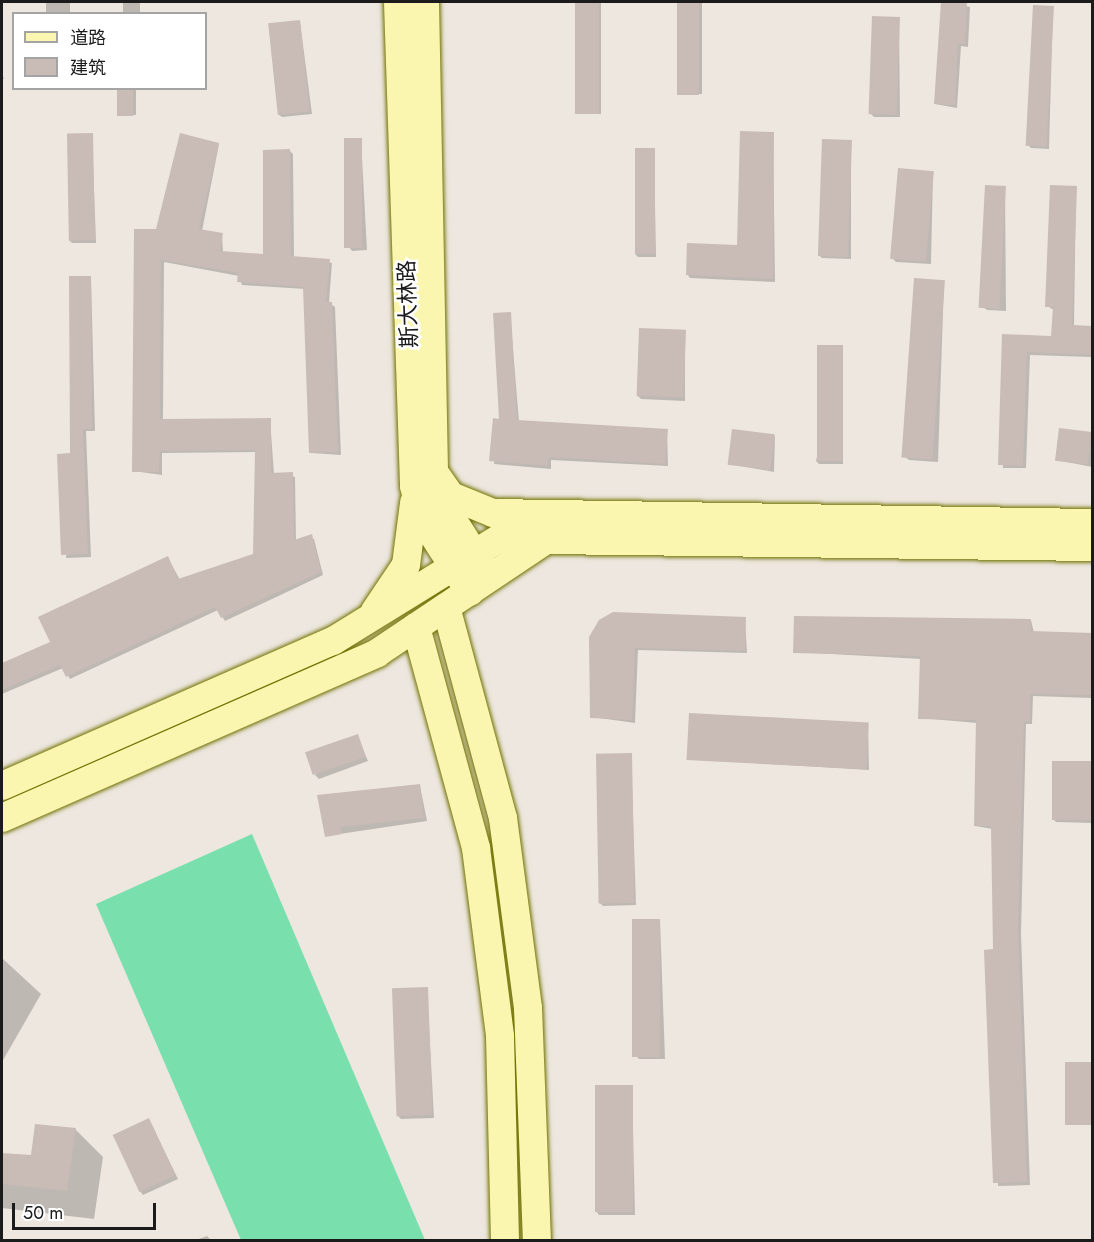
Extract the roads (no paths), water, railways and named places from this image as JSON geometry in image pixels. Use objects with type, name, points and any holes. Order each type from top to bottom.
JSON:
[{"type":"main road","name":"斯大林路","points":[[398,2],[424,479],[442,503],[462,563],[480,584]]},
{"type":"main road","name":"斯大林路","points":[[424,479],[425,2]]},
{"type":"main road","points":[[363,625],[406,566],[424,479],[466,506],[541,528],[1092,547]]},
{"type":"main road","points":[[2,786],[363,625],[462,563],[541,528],[1092,523]]},
{"type":"main road","points":[[2,818],[342,669],[416,627],[480,584],[541,528]]},
{"type":"main road","points":[[446,607],[502,818],[528,1008],[537,1240]]},
{"type":"main road","points":[[416,627],[476,848],[500,1036],[505,1240]]}]
